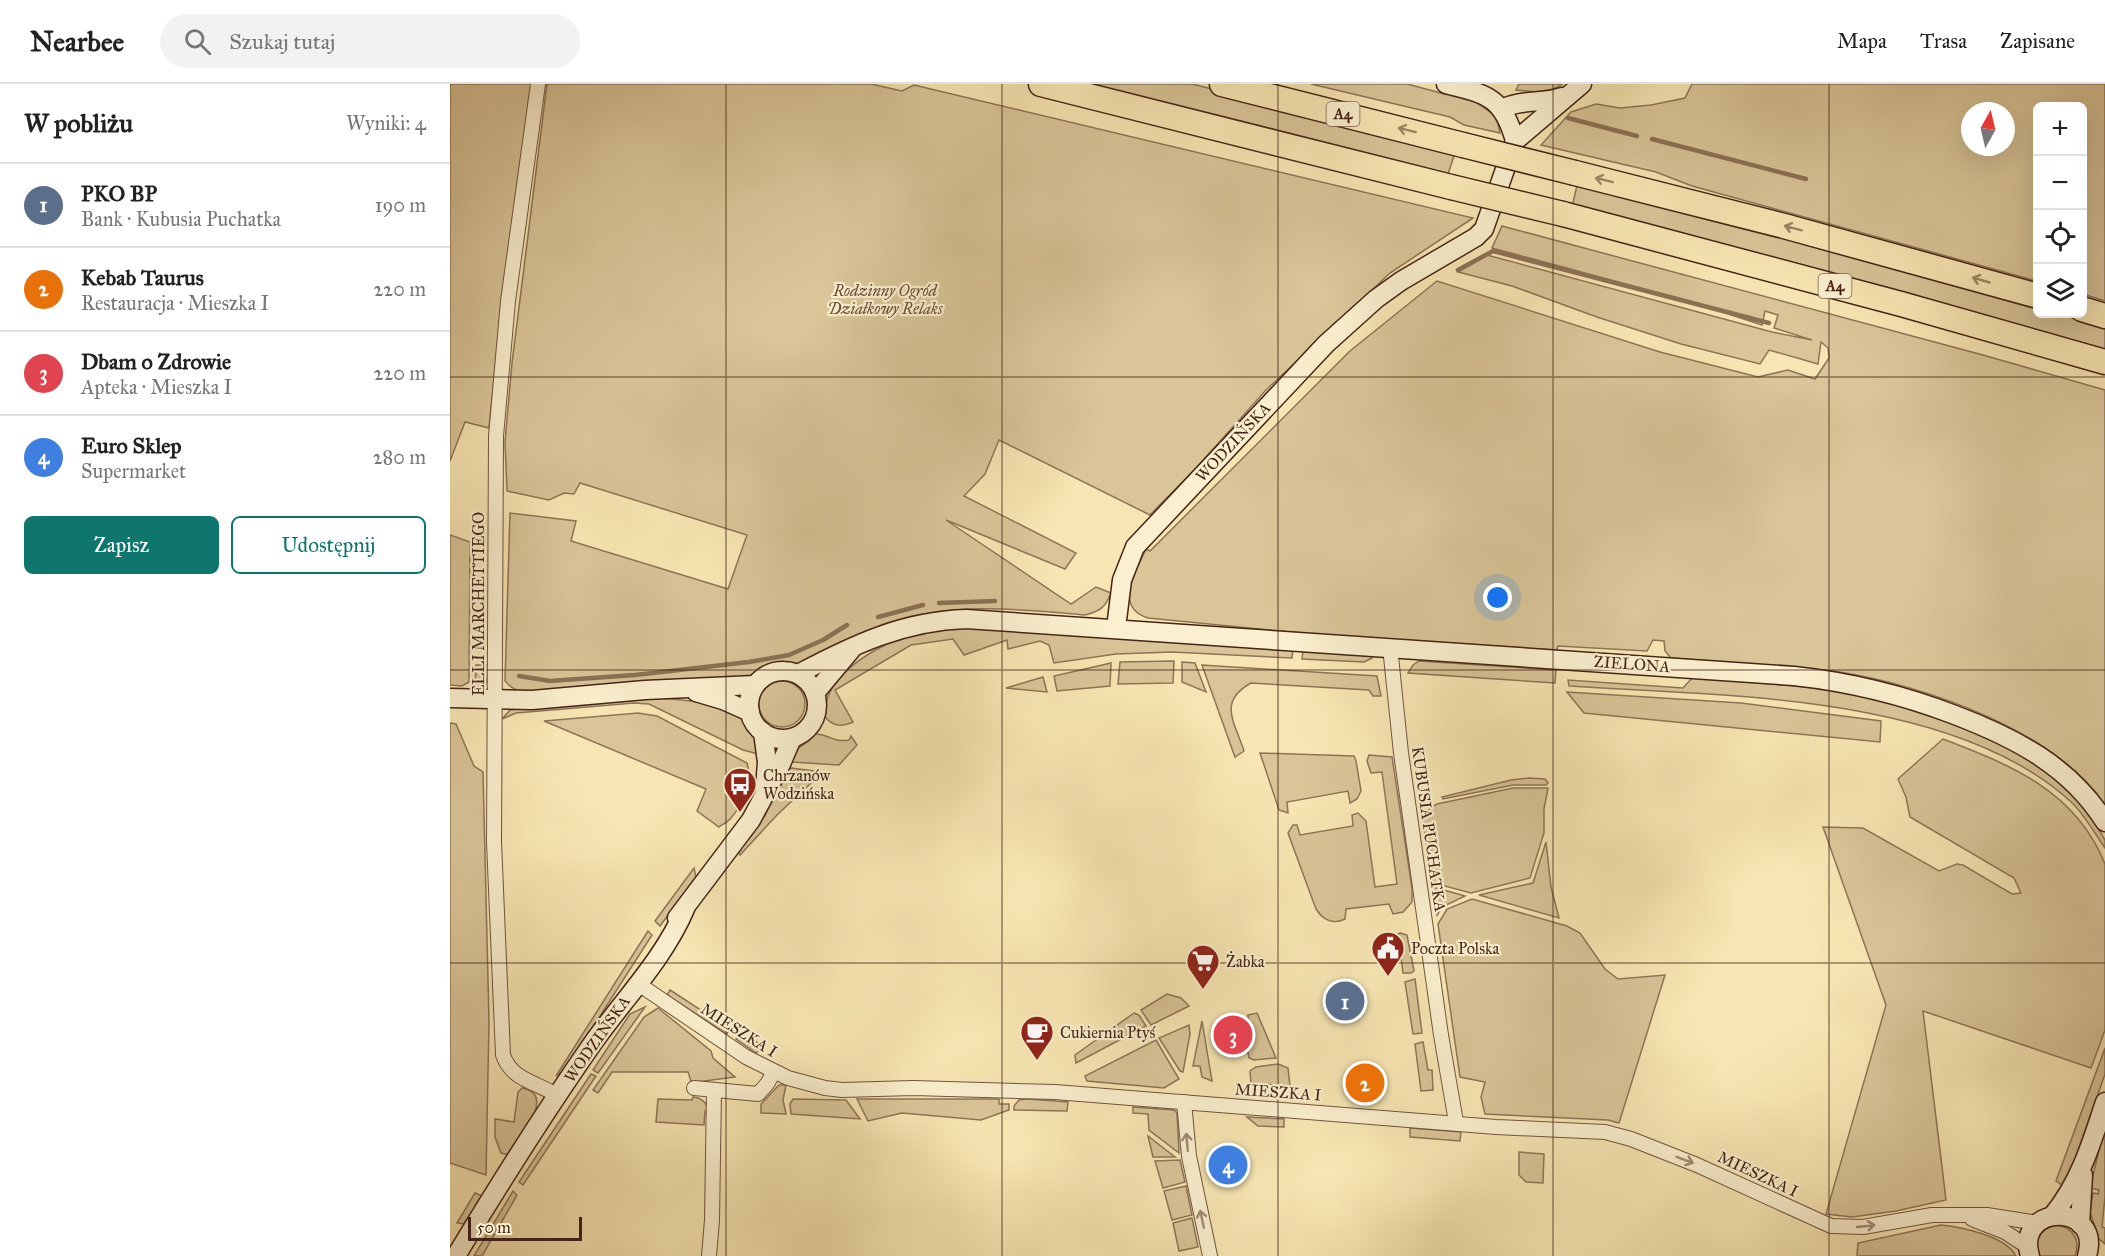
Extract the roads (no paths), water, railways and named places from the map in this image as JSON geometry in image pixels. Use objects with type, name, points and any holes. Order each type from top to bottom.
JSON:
[{"type":"highway","name":"A4","points":[[1041,84],[1563,214],[1890,301],[2105,362]]},
{"type":"highway","name":"A4","points":[[1222,84],[1795,229],[2033,295]]},
{"type":"highway","points":[[2087,311],[2105,316]]},
{"type":"main road","points":[[1446,84],[1485,95],[1494,100],[1510,122],[1515,141],[1576,89]]},
{"type":"main road","points":[[1502,109],[1512,103],[1548,102],[1576,89]]},
{"type":"main road","name":"WODZIŃSKA","points":[[1116,628],[1122,580],[1135,546],[1326,344],[1384,293],[1476,237],[1484,229],[1515,141]]},
{"type":"main road","points":[[798,674],[837,654],[898,628],[949,619],[1020,621],[1116,628]]},
{"type":"main road","name":"ZIELONA","points":[[1116,628],[1794,675],[1834,681],[1878,690],[1924,704],[1982,725],[2031,750],[2058,768],[2073,782],[2105,822]]},
{"type":"main road","points":[[815,693],[853,648]]},
{"type":"main road","points":[[789,671],[798,674],[808,682],[815,693],[817,707],[813,722],[804,732],[792,738],[777,738],[763,732],[756,725],[750,712],[750,696],[755,685],[762,678],[774,672],[789,671]]},
{"type":"main road","points":[[450,698],[532,700],[645,690],[755,685]]},
{"type":"main road","points":[[686,689],[723,700],[750,712]]},
{"type":"main road","name":"WODZIŃSKA","points":[[763,732],[767,762],[764,797]]},
{"type":"main road","name":"WODZIŃSKA","points":[[456,1256],[598,1036],[657,959],[670,940],[685,909],[751,820],[792,738]]},
{"type":"main road","points":[[2029,1252],[2030,1234],[2062,1204],[2084,1166],[2105,1102]]},
{"type":"main road","points":[[2080,1224],[2084,1166]]},
{"type":"main road","points":[[2045,1219],[2066,1216],[2080,1224],[2086,1231],[2088,1250],[2105,1256]]},
{"type":"street","name":"ELLI MARCHETTIEGO","points":[[538,84],[512,263],[496,436],[494,881],[503,1055],[507,1066],[517,1076],[558,1096]]},
{"type":"street","name":"KUBUSIA PUCHATKA","points":[[1390,647],[1401,753],[1456,1122]]},
{"type":"street","name":"MIESZKA I","points":[[637,983],[746,1058],[788,1078],[816,1085],[842,1089],[913,1088],[1055,1092],[1456,1122],[1496,1127],[1605,1132],[1630,1139],[1697,1165],[1831,1226],[1863,1227],[1932,1215],[1987,1215],[2045,1219]]},
{"type":"street","points":[[694,1088],[758,1094],[774,1072]]},
{"type":"street","points":[[709,1256],[712,1220],[714,1091]]},
{"type":"street","points":[[1184,1102],[1188,1156],[1210,1256]]},
{"type":"street","name":"MIESZKA I","points":[[1961,1216],[2005,1232],[2029,1252]]},
{"type":"waterway","points":[[1568,118],[1637,136]]},
{"type":"waterway","points":[[1652,139],[1806,179]]},
{"type":"waterway","points":[[1458,270],[1493,251],[1769,323]]},
{"type":"waterway","points":[[939,603],[995,601]]},
{"type":"waterway","points":[[878,617],[923,605]]},
{"type":"waterway","points":[[519,676],[550,681],[635,675],[749,662],[789,655],[823,640],[847,625]]},
{"type":"place","name":"Chrzanów Wodzińska","points":[[740,813]]},
{"type":"place","name":"Poczta Polska","points":[[1388,977]]},
{"type":"place","name":"Żabka","points":[[1203,990]]},
{"type":"place","name":"PKO BP","points":[[1345,1001]]},
{"type":"place","name":"Dbam o Zdrowie","points":[[1233,1035]]},
{"type":"place","name":"Cukiernia Ptyś","points":[[1037,1061]]},
{"type":"place","name":"Kebab Taurus","points":[[1365,1083]]},
{"type":"place","name":"Euro Sklep","points":[[1228,1165]]},
{"type":"park label","name":"Rodzinny Ogród Działkowy Relaks","points":[[885,299]]}]
